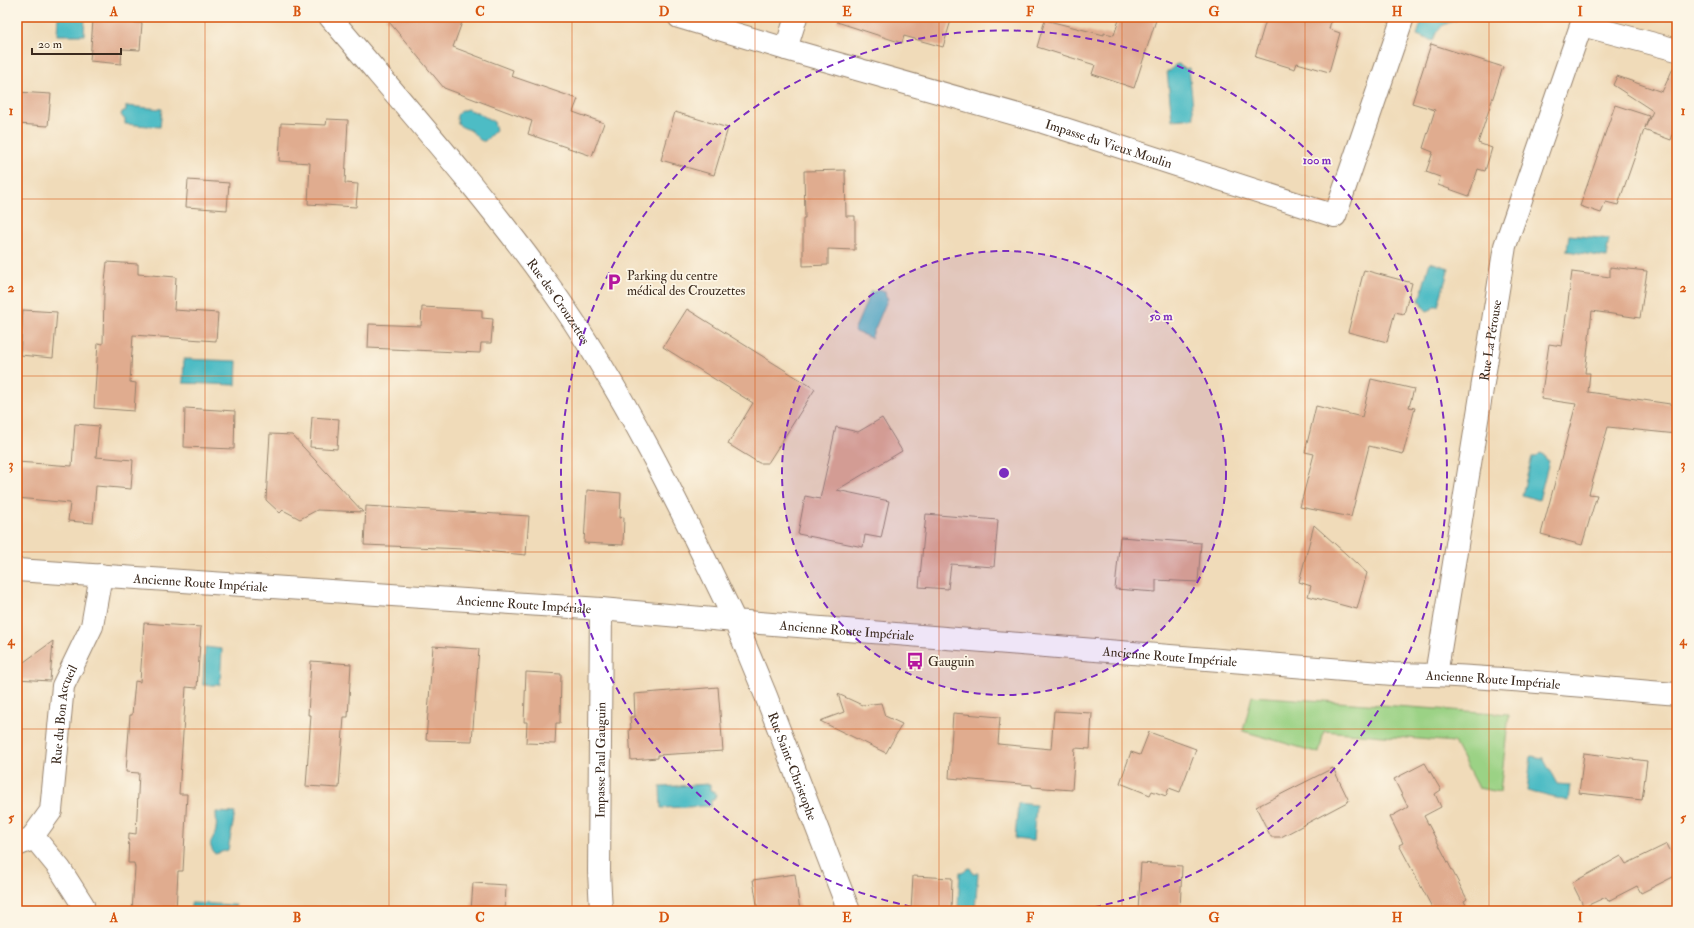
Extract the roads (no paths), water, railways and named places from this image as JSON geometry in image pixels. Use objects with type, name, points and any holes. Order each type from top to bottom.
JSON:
[{"type":"street","name":"Rue des Crouzettes","points":[[330,17],[491,208],[555,294],[592,350],[647,446],[735,621]]},
{"type":"street","name":"Impasse du Vieux Moulin","points":[[679,17],[1043,122],[1335,216],[1403,17]]},
{"type":"street","points":[[786,49],[796,17]]},
{"type":"street","points":[[1583,21],[1677,50]]},
{"type":"street","name":"Rue La Pérouse","points":[[1436,675],[1505,246],[1583,21]]},
{"type":"street","name":"Ancienne Route Impériale","points":[[17,570],[602,609],[1392,674],[1520,680],[1677,694]]},
{"type":"street","name":"Rue du Bon Accueil","points":[[25,840],[51,811],[63,686],[92,626],[101,575]]},
{"type":"street","name":"Impasse Paul Gauguin","points":[[601,911],[599,872],[602,609]]},
{"type":"street","name":"Rue Saint-Christophe","points":[[735,621],[849,911]]},
{"type":"street","points":[[25,840],[60,869],[83,905],[82,911]]},
{"type":"water","points":[[58,17],[85,17],[84,35],[57,35]]},
{"type":"water","points":[[1423,17],[1457,17],[1457,20],[1441,27],[1433,41],[1417,35]]},
{"type":"water","points":[[1179,64],[1184,69],[1189,68],[1194,118],[1172,120],[1167,71],[1170,71],[1175,65]]},
{"type":"water","points":[[126,106],[162,109],[160,127],[125,124],[125,120],[121,115],[122,112],[126,110]]},
{"type":"water","points":[[467,109],[494,122],[496,130],[485,141],[479,139],[470,130],[459,124],[457,115],[461,111]]},
{"type":"water","points":[[1569,235],[1609,239],[1606,257],[1567,251]]},
{"type":"water","points":[[1430,262],[1449,268],[1438,306],[1434,306],[1432,309],[1427,311],[1423,307],[1422,302],[1419,301]]},
{"type":"water","points":[[878,289],[885,291],[886,297],[888,298],[871,338],[854,331],[871,291],[874,292]]},
{"type":"water","points":[[184,359],[237,361],[236,385],[183,383]]},
{"type":"water","points":[[1540,453],[1543,454],[1546,460],[1549,461],[1539,500],[1522,495],[1532,457],[1536,457]]},
{"type":"water","points":[[205,647],[222,649],[220,685],[203,685]]},
{"type":"water","points":[[1531,756],[1543,758],[1557,784],[1570,785],[1568,801],[1527,791]]},
{"type":"water","points":[[710,784],[710,790],[714,791],[716,795],[714,800],[711,800],[711,806],[661,808],[660,787]]},
{"type":"water","points":[[1018,803],[1036,805],[1033,841],[1015,839]]},
{"type":"water","points":[[216,812],[235,813],[228,850],[215,854],[212,850],[211,841],[216,829]]},
{"type":"water","points":[[970,868],[973,873],[978,873],[975,909],[958,907],[960,872],[964,872]]},
{"type":"water","points":[[191,903],[236,905],[237,911],[191,911]]},
{"type":"place","name":"Parking du centre médical des Crouzettes","points":[[614,282]]},
{"type":"place","name":"Gauguin","points":[[915,661]]}]
